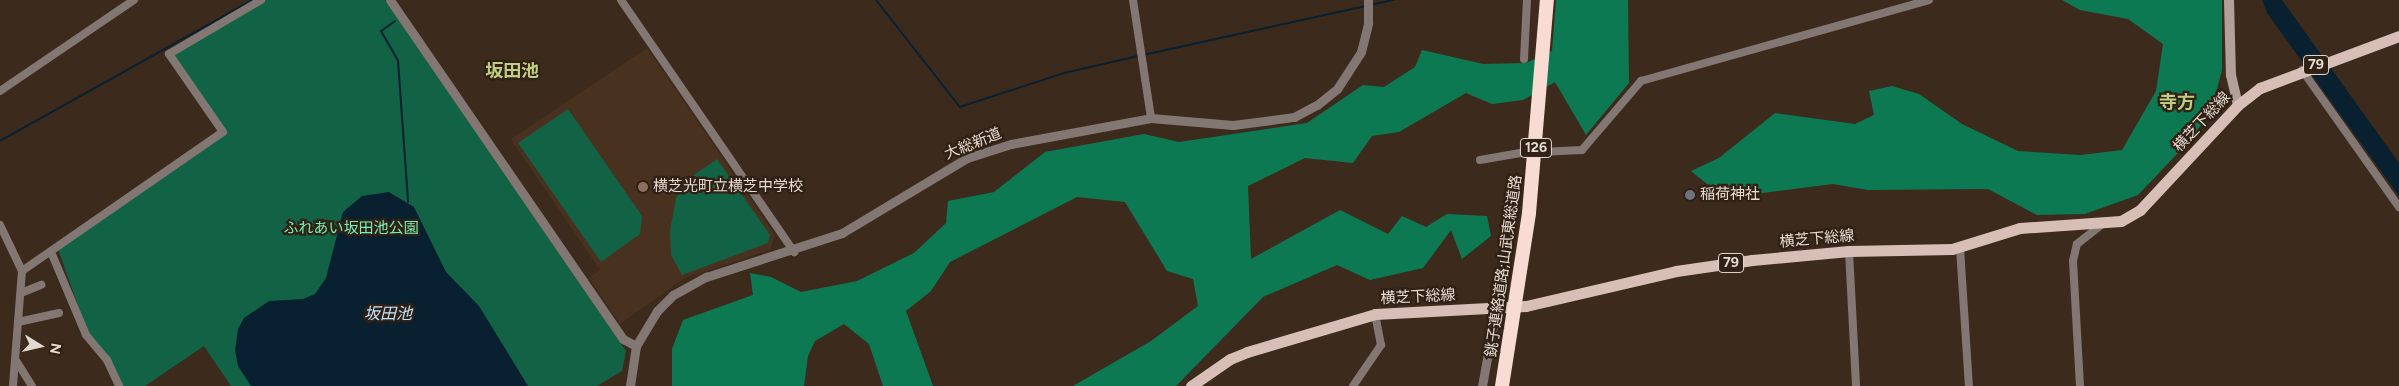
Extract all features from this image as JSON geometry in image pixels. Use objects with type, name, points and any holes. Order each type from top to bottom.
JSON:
[{"type":"highway","name":"銚子連絡道路;山武東総道路","points":[[1502,386],[1518,296],[1536,150],[1547,0]]},
{"type":"main road","points":[[2229,0],[2231,75],[2238,105]]},
{"type":"main road","name":"横芝下総線","points":[[1192,386],[1247,352],[1375,314],[1404,310],[1496,310],[1576,297],[1676,271],[1849,251],[1960,248],[2020,228],[2103,224],[2121,221],[2140,210],[2238,105],[2260,88],[2302,69],[2399,36]]},
{"type":"street","points":[[0,91],[134,0]]},
{"type":"street","points":[[22,271],[223,132],[169,54],[261,0]]},
{"type":"street","points":[[390,0],[623,339],[636,346]]},
{"type":"street","points":[[621,0],[794,252]]},
{"type":"street","points":[[1133,0],[1151,118]]},
{"type":"street","name":"大総新道","points":[[630,386],[636,346],[656,311],[688,285],[794,252],[842,233],[936,175],[992,148],[1151,118],[1233,125],[1294,117],[1317,105],[1337,89],[1361,52],[1368,23],[1368,0]]},
{"type":"street","points":[[1524,59],[1527,0]]},
{"type":"street","points":[[1480,160],[1582,150],[1641,81],[1929,0]]},
{"type":"street","points":[[2302,69],[2399,207]]},
{"type":"street","points":[[2080,386],[2073,261],[2077,244],[2103,224]]},
{"type":"street","points":[[0,225],[22,271],[17,362],[13,386]]},
{"type":"street","points":[[1960,248],[1969,386]]},
{"type":"street","points":[[1849,251],[1856,386]]},
{"type":"street","points":[[51,252],[86,335],[107,360],[119,386]]},
{"type":"street","points":[[21,293],[41,285]]},
{"type":"street","points":[[1482,386],[1496,310]]},
{"type":"street","points":[[18,322],[60,313]]},
{"type":"street","points":[[1353,386],[1381,345],[1375,314]]},
{"type":"street","points":[[17,362],[32,386]]},
{"type":"shaded area","name":"横芝光町立横芝中学校","points":[[647,48],[775,235],[770,250],[685,278],[620,324],[589,278],[600,270],[511,139]]},
{"type":"green space","name":"ふれあい坂田池公園","points":[[267,0],[385,0],[626,351],[622,371],[597,386],[231,386],[204,346],[145,386],[122,386],[88,334],[58,249],[227,133],[173,55]]},
{"type":"green space","points":[[1556,0],[1628,0],[1629,83],[1586,135],[1555,82],[1523,100],[1492,104],[1466,93],[1399,132],[1372,136],[1353,163],[1305,158],[1248,186],[1251,259],[1340,210],[1388,234],[1402,216],[1426,227],[1447,214],[1487,216],[1491,236],[1462,259],[1451,230],[1423,268],[1370,280],[1337,265],[1263,297],[1176,386],[1073,386],[1151,341],[1198,306],[1193,279],[1167,271],[1125,202],[1077,197],[950,262],[931,291],[906,311],[933,386],[883,386],[869,344],[844,324],[815,341],[808,356],[804,386],[672,386],[672,349],[683,320],[753,295],[750,273],[771,277],[801,292],[857,281],[914,253],[946,223],[948,201],[994,192],[1045,152],[1144,134],[1179,142],[1307,123],[1363,85],[1384,87],[1415,67],[1422,50],[1483,64],[1526,63],[1552,51]]},
{"type":"green space","points":[[2062,0],[2222,0],[2222,70],[2211,111],[2193,137],[2138,195],[2085,214],[2037,215],[1988,189],[1868,190],[1833,184],[1755,194],[1707,184],[1691,171],[1719,158],[1775,113],[1855,124],[1874,115],[1869,91],[1892,86],[1919,94],[1962,124],[2018,151],[2081,155],[2122,150],[2156,91],[2163,44],[2128,19],[2080,10]]},
{"type":"green space","points":[[568,109],[642,216],[640,234],[601,262],[518,143]]},
{"type":"green space","points":[[717,159],[770,235],[768,243],[682,275],[671,255],[670,231],[676,198],[691,177]]},
{"type":"water","points":[[2262,0],[2282,0],[2399,163],[2399,196],[2267,13]]},
{"type":"water","name":"坂田池","points":[[389,192],[414,207],[446,272],[479,306],[528,386],[251,386],[238,366],[235,350],[238,329],[244,318],[269,301],[303,299],[315,294],[326,278],[343,212],[362,196]]},
{"type":"waterway","points":[[0,141],[252,0]]},
{"type":"waterway","points":[[876,0],[960,107],[1064,73],[1138,56]]},
{"type":"waterway","points":[[1370,5],[1394,0]]},
{"type":"waterway","points":[[1143,55],[1365,6]]},
{"type":"waterway","points":[[395,21],[381,31],[398,61],[408,202]]},
{"type":"place","name":"横芝光町立横芝中学校","points":[[643,187]]},
{"type":"place","name":"稲荷神社","points":[[1690,195]]},
{"type":"district","name":"坂田池","points":[[512,71]]},
{"type":"district","name":"寺方","points":[[2177,102]]}]
